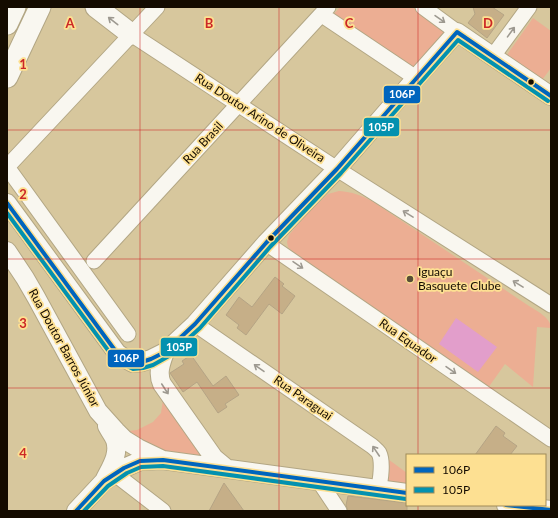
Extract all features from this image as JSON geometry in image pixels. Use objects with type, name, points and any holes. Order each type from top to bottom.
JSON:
[{"type":"highway","points":[[7,24],[15,7]]},
{"type":"highway","points":[[7,77],[40,7]]},
{"type":"highway","points":[[18,54],[31,39],[50,7]]},
{"type":"highway","points":[[96,7],[131,34]]},
{"type":"main road","points":[[7,203],[116,351],[128,360],[136,362],[151,359],[165,352],[196,324],[266,243],[337,169],[457,32],[551,96]]},
{"type":"main road","name":"Rua Doutor Barros Júnior","points":[[7,251],[36,297],[98,411],[125,440],[138,448],[163,460],[406,493]]},
{"type":"main road","points":[[165,352],[160,369],[162,384],[214,458],[226,468]]},
{"type":"main road","points":[[98,411],[114,438],[116,446],[115,458],[110,478]]},
{"type":"main road","points":[[77,510],[110,478],[124,468],[140,461],[163,460]]},
{"type":"main road","points":[[515,506],[551,510]]},
{"type":"street","points":[[128,334],[7,168],[157,7]]},
{"type":"street","points":[[423,7],[457,32]]},
{"type":"street","points":[[493,56],[529,7]]},
{"type":"street","points":[[325,11],[416,78]]},
{"type":"street","name":"Rua Brasil","points":[[94,261],[325,11]]},
{"type":"street","name":"Rua Doutor Arino de Oliveira","points":[[131,34],[337,169],[551,305]]},
{"type":"street","name":"Rua Equador","points":[[266,243],[551,439]]},
{"type":"street","name":"Rua Paraguai","points":[[196,324],[372,446],[380,457],[378,489]]},
{"type":"street","points":[[110,478],[163,511]]},
{"type":"street","points":[[319,481],[340,511]]},
{"type":"shaded area","points":[[340,7],[412,7],[448,31],[416,70],[333,15]]},
{"type":"shaded area","points":[[533,18],[551,31],[551,68],[539,84],[504,59]]},
{"type":"shaded area","name":"Iguaçu Basquete Clube","points":[[339,191],[356,194],[372,201],[549,321],[551,328],[537,327],[533,387],[505,364],[488,388],[293,252],[288,247],[287,242],[289,235],[306,215],[328,194]]},
{"type":"shaded area","points":[[456,318],[497,347],[478,372],[439,344]]},
{"type":"shaded area","points":[[163,400],[212,464],[159,456],[120,432],[137,430],[153,422],[161,413]]},
{"type":"shaded area","points":[[377,451],[406,472],[406,493],[378,489]]},
{"type":"building","points":[[473,7],[492,7],[504,15],[487,38],[468,23],[475,14]]},
{"type":"building","points":[[275,277],[284,284],[282,286],[295,296],[282,314],[269,304],[246,335],[237,328],[239,325],[226,315],[239,297],[252,307]]},
{"type":"building","points":[[191,355],[213,386],[226,376],[239,395],[225,404],[227,407],[218,413],[197,382],[183,392],[170,373],[184,364],[182,361]]},
{"type":"building","points":[[496,426],[505,433],[503,436],[517,446],[511,454],[476,454]]},
{"type":"building","points":[[224,483],[244,511],[209,511]]},
{"type":"building","points":[[348,496],[406,503],[407,511],[348,511],[346,505]]},
{"type":"transit line","name":"106P","points":[[7,203],[117,353],[133,363],[142,362],[165,352],[195,324],[266,243],[337,169],[457,32],[551,96]]},
{"type":"transit line","name":"105P","points":[[7,213],[113,357],[133,369],[143,368],[153,365],[169,356],[200,328],[270,247],[341,173],[458,40],[548,101]]},
{"type":"transit line","name":"106P","points":[[76,511],[104,481],[124,468],[140,461],[163,460],[406,493]]},
{"type":"transit line","name":"105P","points":[[84,511],[108,486],[127,473],[141,467],[163,466],[406,499]]},
{"type":"transit line","name":"106P","points":[[515,506],[551,510]]},
{"type":"place","name":"Iguaçu Basquete Clube","points":[[410,279]]}]
